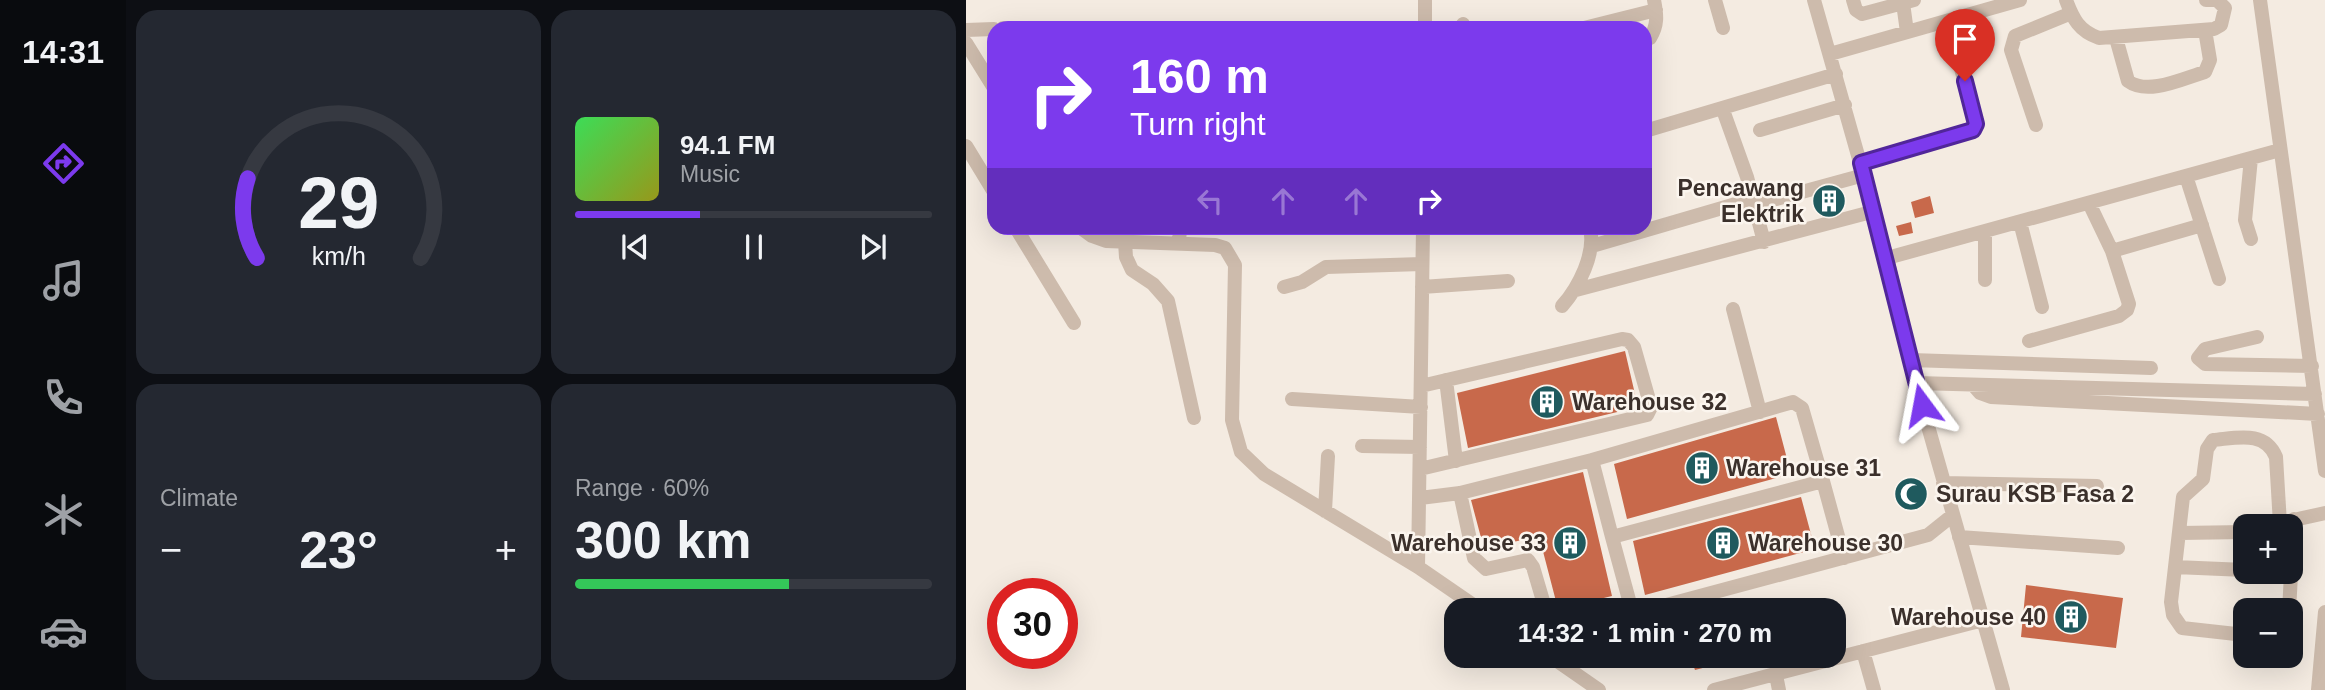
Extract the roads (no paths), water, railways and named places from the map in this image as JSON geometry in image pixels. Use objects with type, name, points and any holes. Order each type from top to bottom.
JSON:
[{"type":"street","points":[[1425,0],[1425,21]]},
{"type":"street","points":[[1715,0],[1723,28]]},
{"type":"street","points":[[1814,0],[1875,211],[1943,483],[2003,690]]},
{"type":"street","points":[[1853,0],[1856,10],[1862,14],[1908,1],[1907,32]]},
{"type":"street","points":[[1830,54],[2020,0]]},
{"type":"street","points":[[2036,125],[2011,50],[2015,36],[2068,7],[2087,34],[2099,38],[2204,30],[2221,25],[2225,8],[2217,0],[2206,0]]},
{"type":"street","points":[[2260,0],[2325,471]]},
{"type":"street","points":[[1606,21],[1655,5],[1655,30],[1652,35]]},
{"type":"street","points":[[966,30],[987,29]]},
{"type":"street","points":[[2116,38],[2128,81],[2140,87],[2150,87],[2206,72],[2210,60],[2204,30]]},
{"type":"street","points":[[1652,230],[1863,169],[1973,130],[1976,124],[1953,39]]},
{"type":"street","points":[[966,43],[987,77]]},
{"type":"street","points":[[1652,129],[1836,74]]},
{"type":"street","points":[[1760,130],[1845,105]]},
{"type":"street","points":[[1723,110],[1764,242]]},
{"type":"street","points":[[966,146],[973,170],[987,185]]},
{"type":"street","points":[[1887,258],[2280,150]]},
{"type":"street","points":[[2251,158],[2245,220],[2251,239]]},
{"type":"street","points":[[2186,176],[2219,279]]},
{"type":"street","points":[[2029,341],[2119,316],[2127,310],[2129,304],[2112,251],[2089,203]]},
{"type":"street","points":[[1576,290],[1875,211]]},
{"type":"street","points":[[2020,222],[2042,307]]},
{"type":"street","points":[[2112,251],[2202,225]]},
{"type":"street","points":[[1985,231],[1986,281]]},
{"type":"street","points":[[1020,235],[1074,323]]},
{"type":"street","points":[[1091,235],[1106,241],[1215,245],[1224,248],[1235,265],[1232,420],[1241,452],[1264,474],[1463,598]]},
{"type":"street","points":[[1180,235],[1180,243]]},
{"type":"street","points":[[1418,568],[1423,235]]},
{"type":"street","points":[[1562,306],[1576,290],[1592,246],[1591,235]]},
{"type":"street","points":[[1592,246],[1632,235]]},
{"type":"street","points":[[1125,242],[1126,257],[1132,270],[1153,284],[1168,301],[1194,418]]},
{"type":"street","points":[[1284,287],[1302,282],[1326,267],[1422,264]]},
{"type":"street","points":[[1422,287],[1508,281]]},
{"type":"street","points":[[1733,309],[1760,412]]},
{"type":"street","points":[[2257,337],[2205,349],[2198,358],[2205,364],[2312,366]]},
{"type":"street","points":[[1420,469],[1647,415],[1651,402],[1634,347],[1628,340],[1421,386]]},
{"type":"street","points":[[1911,360],[2151,368]]},
{"type":"street","points":[[1446,380],[1456,461]]},
{"type":"street","points":[[1917,383],[2315,394]]},
{"type":"street","points":[[1973,385],[1980,393],[1991,397],[2318,414]]},
{"type":"street","points":[[1292,399],[1421,407]]},
{"type":"street","points":[[1420,498],[1460,493],[1592,460],[1760,412],[1799,404],[1844,558]]},
{"type":"street","points":[[2233,633],[2177,625],[2171,602],[2183,497],[2203,479],[2207,449],[2213,440],[2252,437],[2266,441],[2272,447],[2276,457],[2282,514]]},
{"type":"street","points":[[1362,446],[1420,447]]},
{"type":"street","points":[[1325,511],[1328,456]]},
{"type":"street","points":[[1592,460],[1628,598]]},
{"type":"street","points":[[1612,537],[1823,481]]},
{"type":"street","points":[[1943,483],[2097,486]]},
{"type":"street","points":[[1460,493],[1475,558],[1480,566],[1486,569],[1528,560],[1533,567],[1542,598]]},
{"type":"street","points":[[2303,518],[2325,513]]},
{"type":"street","points":[[1693,598],[1928,535],[1953,516]]},
{"type":"street","points":[[2180,533],[2233,531]]},
{"type":"street","points":[[1959,537],[2118,548]]},
{"type":"street","points":[[2175,567],[2233,569]]},
{"type":"street","points":[[2318,690],[2325,612]]},
{"type":"street","points":[[1714,690],[1983,620]]},
{"type":"street","points":[[1863,651],[1874,690]]},
{"type":"street","points":[[1568,668],[1600,690]]},
{"type":"street","points":[[1776,675],[1779,690]]},
{"type":"place","name":"Pencawang Elektrik","points":[[1829,201]]},
{"type":"place","name":"Warehouse 32","points":[[1547,402]]},
{"type":"place","name":"Warehouse 31","points":[[1702,468]]},
{"type":"place","name":"Surau KSB Fasa 2","points":[[1911,494]]},
{"type":"place","name":"Warehouse 33","points":[[1570,543]]},
{"type":"place","name":"Warehouse 30","points":[[1723,543]]},
{"type":"place","name":"Warehouse 40","points":[[2071,617]]}]
